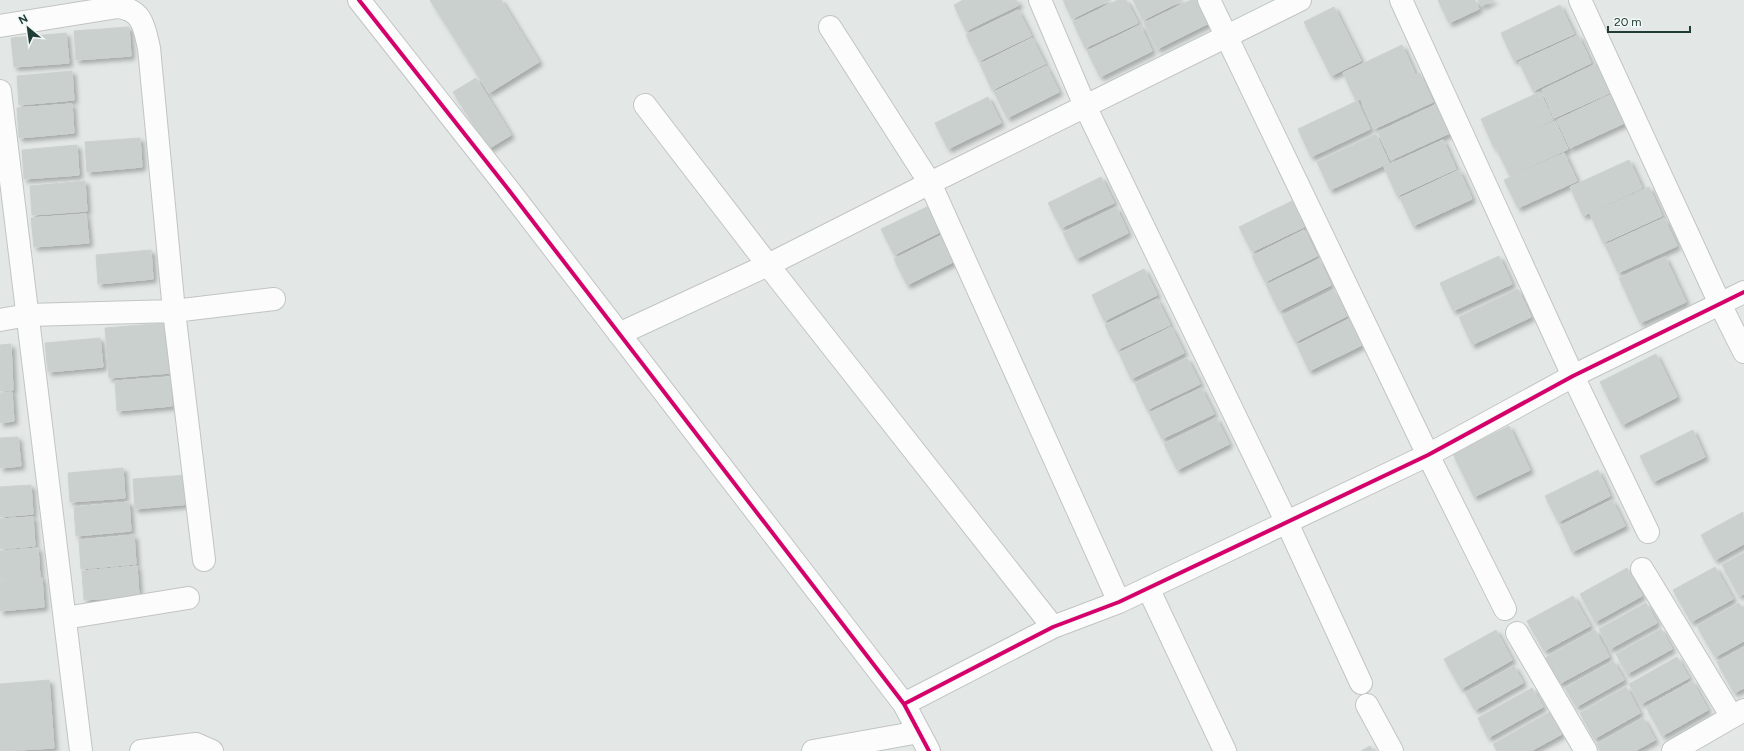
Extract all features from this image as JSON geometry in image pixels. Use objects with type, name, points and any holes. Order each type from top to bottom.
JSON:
[{"type":"street","points":[[359,0],[508,189],[904,704],[929,751]]},
{"type":"street","points":[[1040,0],[1085,106],[1287,523],[1361,683]]},
{"type":"street","points":[[1209,0],[1428,455],[1505,609]]},
{"type":"street","points":[[619,334],[768,265],[1225,36],[1300,0]]},
{"type":"street","points":[[1401,0],[1573,376],[1648,532]]},
{"type":"street","points":[[1580,0],[1720,304],[1744,352]]},
{"type":"street","points":[[0,26],[118,7],[132,11],[139,17],[144,26],[149,48],[174,311],[204,560]]},
{"type":"street","points":[[830,27],[930,183],[1119,602]]},
{"type":"street","points":[[0,91],[81,751]]},
{"type":"street","points":[[645,105],[768,265],[1053,628]]},
{"type":"street","points":[[904,704],[1053,628],[1119,602],[1428,455],[1573,376],[1744,292]]},
{"type":"street","points":[[0,320],[28,315],[174,311],[274,299]]},
{"type":"street","points":[[1642,570],[1738,714],[1673,751]]},
{"type":"street","points":[[1148,588],[1225,751]]},
{"type":"street","points":[[65,618],[188,598]]},
{"type":"street","points":[[1517,633],[1586,751]]},
{"type":"street","points":[[1367,705],[1392,751]]},
{"type":"street","points":[[813,751],[919,732]]},
{"type":"street","points":[[141,751],[196,744],[212,751]]},
{"type":"building","points":[[430,0],[501,0],[539,62],[489,93]]},
{"type":"building","points":[[963,0],[1016,0],[1019,5],[966,31],[954,5]]},
{"type":"building","points":[[1063,0],[1110,0],[1072,19]]},
{"type":"building","points":[[1118,0],[1126,0],[1138,23],[1085,48],[1073,22]]},
{"type":"building","points":[[1133,0],[1183,0],[1143,20]]},
{"type":"building","points":[[1191,0],[1198,0],[1209,23],[1157,49],[1144,23]]},
{"type":"building","points":[[1438,0],[1475,0],[1479,9],[1449,23]]},
{"type":"building","points":[[1478,0],[1494,0],[1481,6]]},
{"type":"building","points":[[1560,5],[1574,34],[1514,61],[1501,33]]},
{"type":"building","points":[[1334,7],[1361,61],[1331,76],[1304,22]]},
{"type":"building","points":[[1018,10],[1031,36],[979,61],[966,35]]},
{"type":"building","points":[[1140,25],[1152,51],[1100,77],[1087,51]]},
{"type":"building","points":[[129,27],[131,56],[76,60],[74,31]]},
{"type":"building","points":[[66,33],[69,63],[14,67],[11,38]]},
{"type":"building","points":[[1578,35],[1591,63],[1533,91],[1519,62]]},
{"type":"building","points":[[1032,38],[1045,64],[992,90],[980,64]]},
{"type":"building","points":[[1402,45],[1415,74],[1356,101],[1343,73]]},
{"type":"building","points":[[1600,62],[1614,91],[1554,118],[1542,90]]},
{"type":"building","points":[[1046,66],[1059,92],[1007,118],[994,92]]},
{"type":"building","points":[[72,71],[74,100],[19,105],[17,76]]},
{"type":"building","points":[[1420,73],[1433,102],[1374,129],[1361,100]]},
{"type":"building","points":[[476,78],[511,135],[488,149],[453,92]]},
{"type":"building","points":[[1540,92],[1553,120],[1494,148],[1481,119]]},
{"type":"building","points":[[1616,92],[1629,121],[1570,148],[1557,120]]},
{"type":"building","points":[[988,97],[1001,123],[948,149],[935,123]]},
{"type":"building","points":[[1357,101],[1370,129],[1311,157],[1298,129]]},
{"type":"building","points":[[72,104],[74,133],[19,138],[17,108]]},
{"type":"building","points":[[1437,104],[1450,133],[1391,160],[1378,132]]},
{"type":"building","points":[[1555,121],[1568,149],[1510,176],[1496,148]]},
{"type":"building","points":[[1376,134],[1389,163],[1330,190],[1317,162]]},
{"type":"building","points":[[140,138],[142,167],[87,172],[85,142]]},
{"type":"building","points":[[1443,140],[1456,169],[1397,196],[1384,167]]},
{"type":"building","points":[[77,145],[79,175],[24,179],[22,150]]},
{"type":"building","points":[[1564,153],[1577,181],[1518,208],[1504,180]]},
{"type":"building","points":[[1629,160],[1642,188],[1583,216],[1570,187]]},
{"type":"building","points":[[1459,170],[1472,199],[1413,226],[1400,198]]},
{"type":"building","points":[[1101,177],[1114,203],[1061,228],[1048,203]]},
{"type":"building","points":[[85,181],[87,211],[32,215],[30,186]]},
{"type":"building","points":[[1649,187],[1662,216],[1603,243],[1590,214]]},
{"type":"building","points":[[1292,201],[1304,227],[1252,252],[1239,227]]},
{"type":"building","points":[[933,204],[946,229],[894,255],[881,229]]},
{"type":"building","points":[[1116,207],[1128,233],[1076,259],[1063,233]]},
{"type":"building","points":[[86,214],[89,243],[34,247],[31,218]]},
{"type":"building","points":[[1664,218],[1677,246],[1618,273],[1605,245]]},
{"type":"building","points":[[1304,230],[1317,256],[1265,282],[1252,256]]},
{"type":"building","points":[[946,233],[959,259],[907,285],[894,259]]},
{"type":"building","points":[[151,250],[153,279],[98,284],[96,255]]},
{"type":"building","points":[[1499,256],[1512,284],[1453,311],[1440,283]]},
{"type":"building","points":[[1665,257],[1686,302],[1640,323],[1619,278]]},
{"type":"building","points":[[1319,259],[1331,285],[1279,311],[1266,285]]},
{"type":"building","points":[[1144,269],[1157,295],[1104,321],[1092,295]]},
{"type":"building","points":[[1518,289],[1531,317],[1472,345],[1459,317]]},
{"type":"building","points":[[1334,290],[1347,316],[1295,342],[1282,316]]},
{"type":"building","points":[[1157,299],[1170,325],[1117,350],[1105,325]]},
{"type":"building","points":[[1349,319],[1362,345],[1309,371],[1297,345]]},
{"type":"building","points":[[166,323],[170,373],[109,378],[105,328]]},
{"type":"building","points":[[1171,327],[1184,353],[1131,379],[1119,353]]},
{"type":"building","points":[[100,338],[103,367],[48,372],[45,343]]},
{"type":"building","points":[[11,344],[13,390],[0,391],[0,345]]},
{"type":"building","points":[[1656,354],[1677,397],[1622,425],[1600,382]]},
{"type":"building","points":[[1187,358],[1200,384],[1147,410],[1135,384]]},
{"type":"building","points":[[170,377],[172,406],[117,411],[115,381]]},
{"type":"building","points":[[1201,388],[1214,414],[1162,439],[1149,413]]},
{"type":"building","points":[[12,392],[14,421],[0,423],[0,393]]},
{"type":"building","points":[[1216,418],[1229,444],[1177,470],[1164,444]]},
{"type":"building","points":[[1509,426],[1530,470],[1474,497],[1453,454]]},
{"type":"building","points":[[1693,430],[1705,457],[1653,482],[1640,456]]},
{"type":"building","points":[[18,437],[21,466],[0,468],[0,438]]},
{"type":"building","points":[[123,468],[125,498],[70,502],[68,473]]},
{"type":"building","points":[[1598,470],[1610,496],[1558,522],[1545,496]]},
{"type":"building","points":[[188,475],[190,504],[135,509],[133,479]]},
{"type":"building","points":[[31,485],[33,514],[0,517],[0,487]]},
{"type":"building","points":[[1612,500],[1625,526],[1572,552],[1560,526]]},
{"type":"building","points":[[129,502],[131,531],[76,536],[74,507]]},
{"type":"building","points":[[1743,512],[1744,544],[1715,560],[1701,535]]},
{"type":"building","points":[[33,517],[35,546],[0,549],[0,519]]},
{"type":"building","points":[[134,535],[136,564],[81,569],[79,540]]},
{"type":"building","points":[[38,548],[40,577],[0,580],[0,551]]},
{"type":"building","points":[[1744,553],[1744,594],[1739,596],[1722,565]]},
{"type":"building","points":[[137,566],[139,596],[84,600],[82,571]]},
{"type":"building","points":[[1715,567],[1733,599],[1691,622],[1673,590]]},
{"type":"building","points":[[1627,568],[1642,596],[1595,622],[1580,594]]},
{"type":"building","points":[[42,578],[44,607],[0,611],[0,581]]},
{"type":"building","points":[[1573,596],[1590,626],[1544,651],[1527,621]]},
{"type":"building","points":[[1646,603],[1657,623],[1610,649],[1599,629]]},
{"type":"building","points":[[1739,603],[1744,612],[1744,641],[1715,657],[1697,626]]},
{"type":"building","points":[[1661,629],[1672,649],[1627,674],[1616,654]]},
{"type":"building","points":[[1496,630],[1512,660],[1461,689],[1444,659]]},
{"type":"building","points":[[1595,630],[1609,657],[1559,684],[1545,658]]},
{"type":"building","points":[[1744,647],[1744,688],[1734,693],[1717,662]]},
{"type":"building","points":[[1677,657],[1689,678],[1641,704],[1629,684]]},
{"type":"building","points":[[1613,661],[1624,680],[1576,707],[1565,688]]},
{"type":"building","points":[[1514,666],[1523,683],[1475,710],[1465,693]]},
{"type":"building","points":[[49,680],[54,748],[0,751],[0,684]]},
{"type":"building","points":[[1692,681],[1708,710],[1662,736],[1646,707]]},
{"type":"building","points":[[1626,687],[1640,713],[1594,739],[1580,713]]},
{"type":"building","points":[[1532,688],[1543,707],[1488,738],[1478,718]]},
{"type":"building","points":[[1550,712],[1562,734],[1531,751],[1497,751],[1493,744]]},
{"type":"building","points":[[1643,718],[1655,740],[1635,751],[1600,751],[1597,744]]},
{"type":"building","points":[[1370,746],[1373,751],[1361,751]]},
{"type":"cycle path","points":[[359,0],[508,189],[904,704],[929,751]]},
{"type":"cycle path","points":[[904,704],[1053,627],[1119,602],[1428,455],[1573,376],[1744,292]]}]
